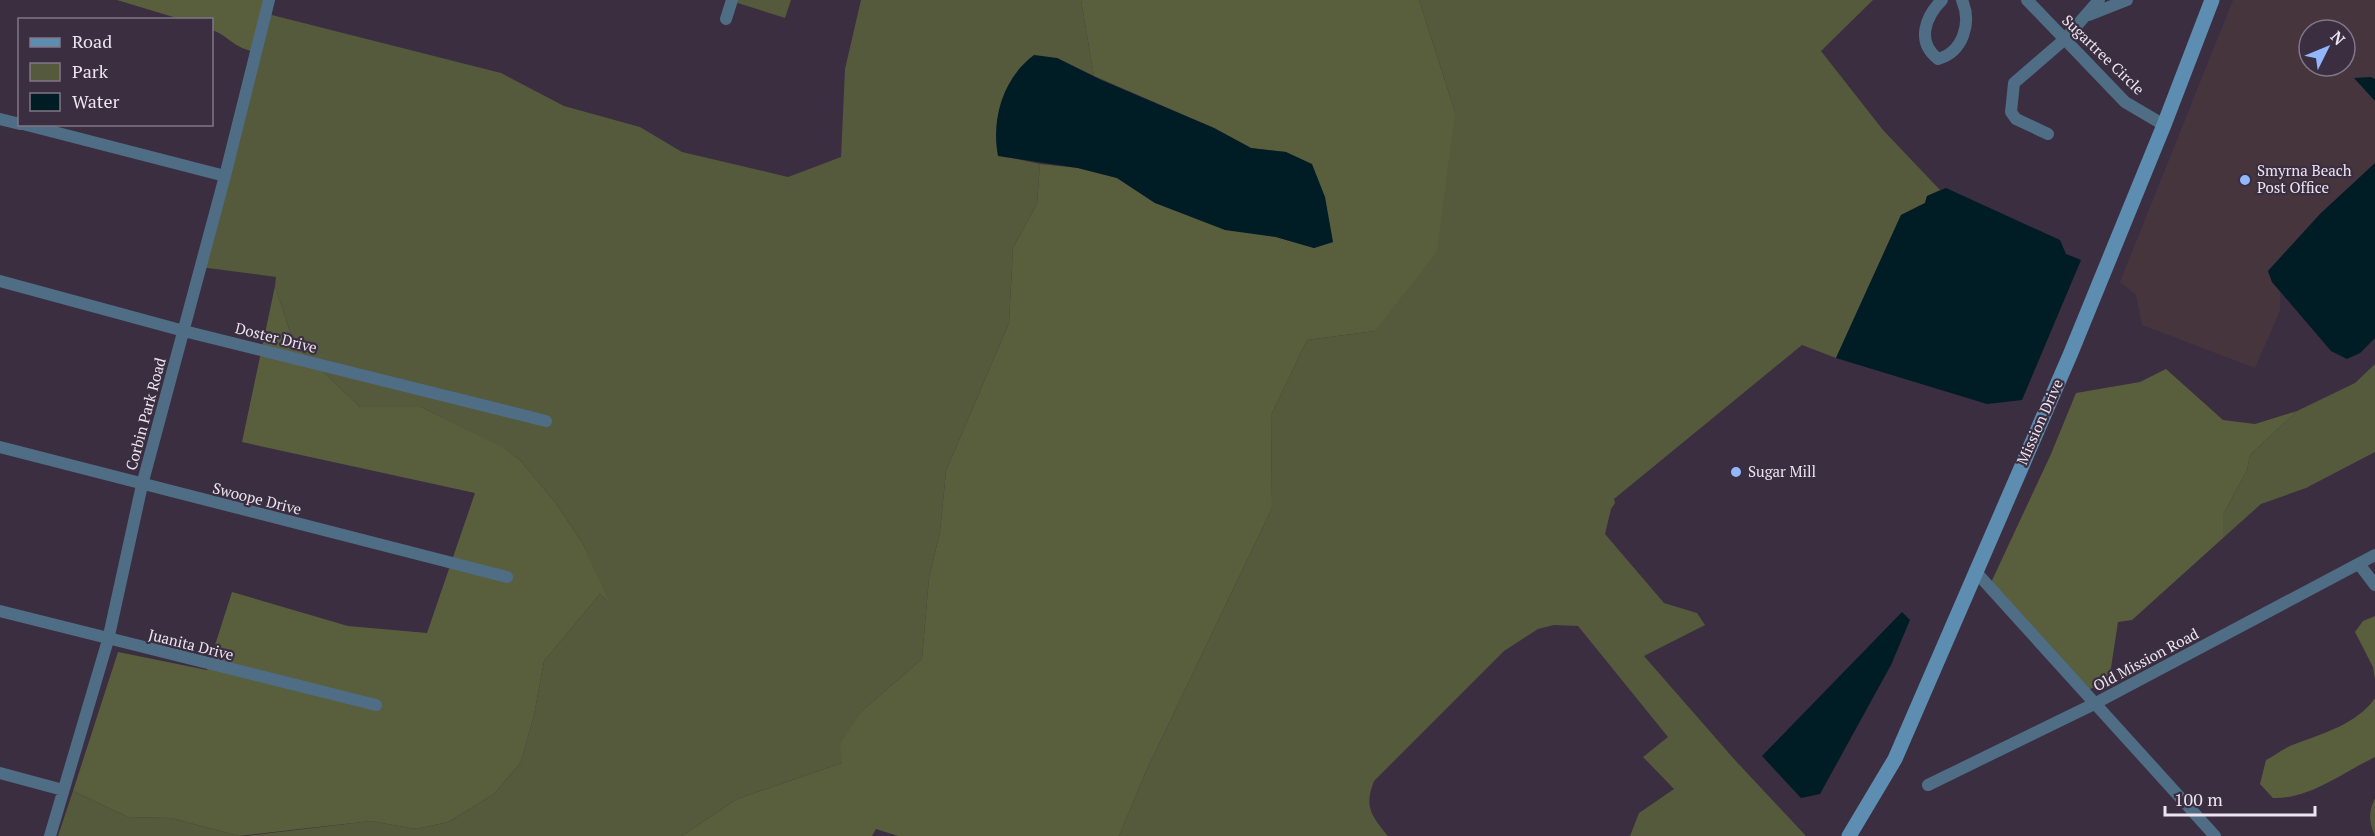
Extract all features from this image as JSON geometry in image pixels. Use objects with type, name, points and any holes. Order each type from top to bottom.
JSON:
[{"type":"street","name":"Corbin Park Road","points":[[50,836],[108,640],[142,485],[225,176],[269,0]]},
{"type":"street","points":[[726,19],[732,0]]},
{"type":"street","points":[[1942,0],[1926,22],[1925,35],[1928,47],[1938,59],[1948,56],[1960,45],[1965,16],[1962,0]]},
{"type":"street","name":"Sugartree Circle","points":[[2027,0],[2125,102],[2164,125]]},
{"type":"street","points":[[2048,134],[2016,119],[2011,112],[2011,93],[2019,78],[2065,39],[2089,15],[2099,0]]},
{"type":"street","points":[[2089,15],[2127,0]]},
{"type":"street","name":"Mission Drive","points":[[1849,836],[1895,759],[2070,355],[2164,125],[2212,0]]},
{"type":"street","points":[[0,118],[18,123]]},
{"type":"street","points":[[29,126],[225,176]]},
{"type":"street","name":"Doster Drive","points":[[0,281],[184,331],[546,421]]},
{"type":"street","name":"Swoope Drive","points":[[0,447],[507,578]]},
{"type":"street","name":"Old Mission Road","points":[[1928,786],[2094,704],[2375,555]]},
{"type":"street","points":[[2359,564],[2375,585]]},
{"type":"street","points":[[1975,571],[2215,836]]},
{"type":"street","name":"Juanita Drive","points":[[0,611],[108,640],[376,705]]},
{"type":"street","points":[[0,773],[63,790]]},
{"type":"shaded area","points":[[2233,0],[2375,0],[2375,79],[2355,79],[2375,101],[2375,163],[2320,214],[2268,271],[2272,282],[2280,291],[2280,311],[2255,368],[2142,325],[2136,295],[2120,282]]},
{"type":"green space","points":[[117,0],[264,0],[251,51],[213,30],[213,18],[177,18]]},
{"type":"green space","points":[[728,0],[791,0],[785,18]]},
{"type":"green space","points":[[861,0],[1081,0],[1094,76],[1057,58],[998,155],[1040,164],[1037,204],[1013,248],[1009,323],[946,471],[940,532],[929,578],[922,659],[862,711],[842,763],[737,799],[682,836],[246,836],[371,821],[416,829],[448,822],[494,794],[521,762],[534,715],[544,661],[600,594],[608,602],[583,544],[555,502],[520,460],[498,445],[421,407],[360,407],[294,344],[275,286],[276,277],[200,267],[260,12],[501,73],[564,106],[640,127],[682,152],[788,177],[841,157],[845,69]]},
{"type":"green space","points":[[1081,0],[1419,0],[1455,112],[1437,252],[1375,331],[1307,340],[1271,415],[1272,508],[1147,769],[1119,836],[898,836],[876,829],[872,836],[682,836],[737,799],[842,763],[840,744],[862,711],[922,659],[929,578],[940,532],[946,471],[1009,323],[1013,248],[1037,204],[1040,164],[1078,168],[1117,178],[1155,203],[1314,248],[1332,242],[1329,226],[1286,152],[1251,148],[1214,128],[1094,76]]},
{"type":"green space","points":[[1419,0],[1873,0],[1821,51],[1883,130],[1940,190],[1927,196],[1925,203],[1901,215],[1836,358],[1802,345],[1614,499],[1615,503],[1611,509],[1605,534],[1664,603],[1697,613],[1705,625],[1644,656],[1734,759],[1806,836],[1630,836],[1639,813],[1674,789],[1643,757],[1668,737],[1578,626],[1554,625],[1538,629],[1504,651],[1374,781],[1370,798],[1371,810],[1388,836],[1119,836],[1147,769],[1272,508],[1271,415],[1307,340],[1375,331],[1455,112]]},
{"type":"green space","points":[[275,286],[294,344],[360,407],[421,407],[499,445],[520,460],[555,502],[583,544],[610,604],[600,594],[544,661],[534,715],[521,762],[494,794],[448,822],[416,829],[371,821],[239,836],[171,818],[128,817],[73,791],[118,652],[207,670],[232,592],[348,626],[427,633],[475,493],[242,442]]},
{"type":"green space","points":[[2375,364],[2375,452],[2306,488],[2261,504],[2223,538],[2223,515],[2247,470],[2250,455],[2297,411],[2355,383]]},
{"type":"green space","points":[[2166,369],[2223,420],[2255,424],[2297,411],[2250,455],[2247,470],[2223,515],[2223,538],[2132,620],[2118,622],[2109,681],[2088,690],[1988,589],[2051,454],[2076,393],[2140,382]]},
{"type":"green space","points":[[2375,616],[2375,679],[2373,667],[2355,632],[2363,621]]},
{"type":"green space","points":[[2375,698],[2375,757],[2326,784],[2300,794],[2273,798],[2260,784],[2266,760],[2291,745],[2349,721],[2359,715]]},
{"type":"green space","points":[[73,791],[128,817],[171,818],[239,836],[58,836]]},
{"type":"green space","points":[[2375,798],[2375,836],[2370,817]]},
{"type":"water","points":[[1034,55],[1057,58],[1101,80],[1214,128],[1251,148],[1286,152],[1312,164],[1325,197],[1333,242],[1314,248],[1276,237],[1225,230],[1155,203],[1117,178],[1078,168],[998,156],[996,128],[1002,100],[1014,75]]},
{"type":"water","points":[[2354,78],[2375,79],[2375,101]]},
{"type":"water","points":[[2375,163],[2375,338],[2360,353],[2347,359],[2331,351],[2272,282],[2268,271],[2320,214]]},
{"type":"water","points":[[1946,188],[2060,240],[2066,254],[2081,260],[2022,400],[1987,404],[1836,358],[1901,215],[1925,203],[1927,196]]},
{"type":"water","points":[[1902,612],[1910,620],[1891,665],[1820,794],[1801,798],[1762,756]]},
{"type":"place","name":"Smyrna Beach Post Office","points":[[2245,180]]},
{"type":"place","name":"Sugar Mill","points":[[1736,472]]}]
